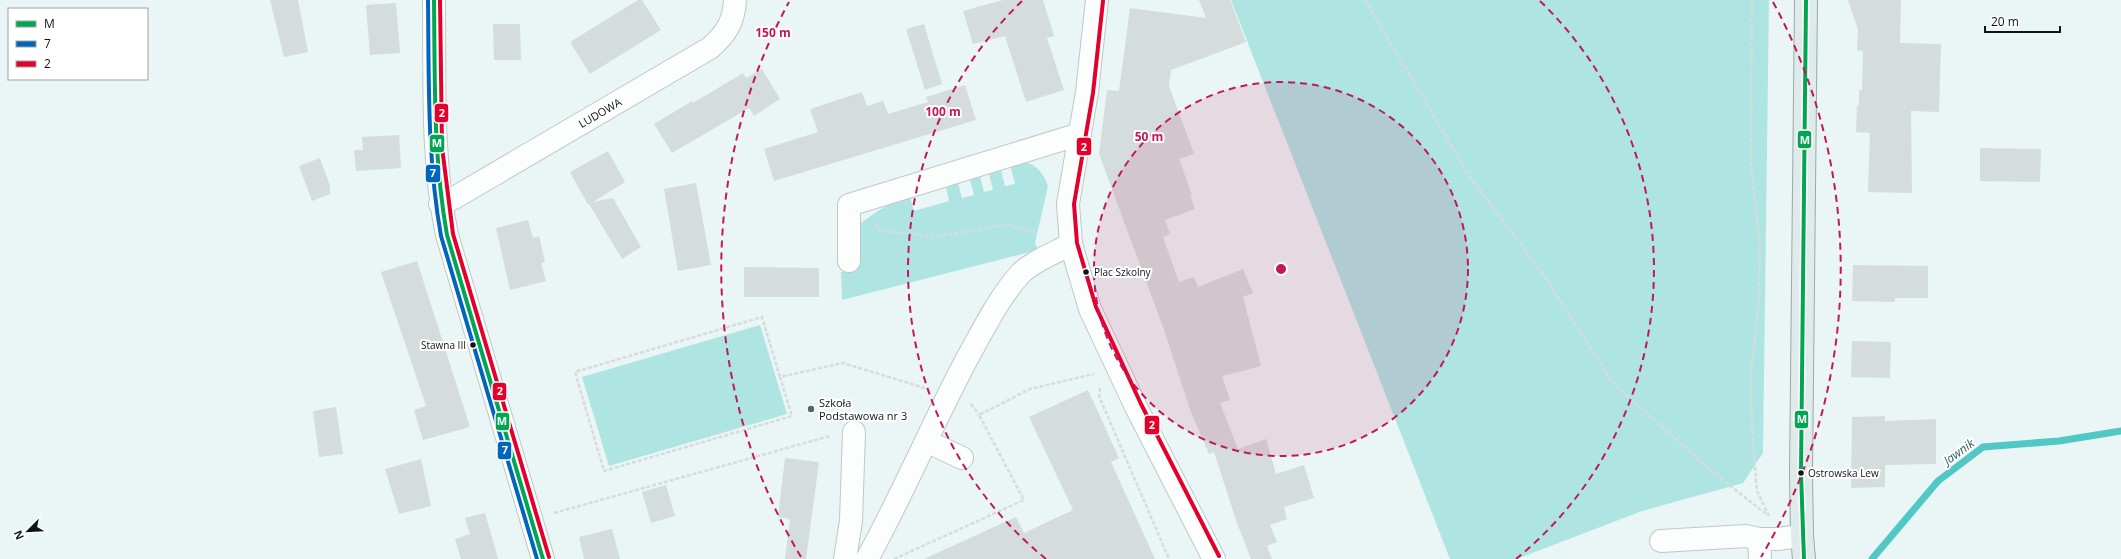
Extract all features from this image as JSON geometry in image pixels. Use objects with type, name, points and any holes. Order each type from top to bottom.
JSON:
[{"type":"main road","points":[[1804,559],[1802,536],[1806,0]]},
{"type":"street","points":[[434,0],[437,170],[440,204],[447,236],[543,559]]},
{"type":"street","name":"LUDOWA","points":[[440,204],[454,198],[710,48],[723,37],[730,27],[734,14],[735,0]]},
{"type":"street","points":[[1097,0],[1087,92],[1068,204],[1071,244],[1090,309],[1136,407],[1214,559]]},
{"type":"street","points":[[849,261],[849,205],[1080,134]]},
{"type":"street","points":[[867,559],[948,396],[1006,292],[1022,273],[1042,259],[1071,244]]},
{"type":"street","points":[[846,559],[851,521],[854,432]]},
{"type":"street","points":[[926,440],[962,458]]},
{"type":"street","points":[[1661,541],[1746,536],[1760,548],[1777,539],[1802,536]]},
{"type":"path","points":[[1365,0],[1468,174],[1546,278],[1612,382],[1708,468],[1771,518],[1757,491],[1752,428],[1751,375],[1759,297],[1760,247],[1751,164],[1752,0]]},
{"type":"path","points":[[849,205],[869,217],[880,230],[932,237],[1008,225],[1043,235]]},
{"type":"path","points":[[762,317],[780,377],[792,416],[604,471],[575,372],[762,317]]},
{"type":"path","points":[[780,377],[843,363],[973,405],[979,414],[1024,500],[894,559]]},
{"type":"path","points":[[979,414],[1030,390],[1097,372],[1099,377]]},
{"type":"path","points":[[1101,381],[1099,396],[1169,559]]},
{"type":"path","points":[[532,519],[842,432],[854,432]]},
{"type":"shaded area","points":[[1231,0],[1769,0],[1763,453],[1743,483],[1642,511],[1517,559],[1450,559]]},
{"type":"shaded area","points":[[1025,162],[1038,169],[1044,176],[1048,186],[1035,243],[1038,250],[842,300],[841,272],[857,271],[857,226],[876,212],[909,193],[914,211],[949,201],[945,183],[957,179],[962,198],[974,195],[969,176],[979,173],[984,192],[993,190],[988,170],[1000,167],[1005,186],[1015,184],[1010,164]]},
{"type":"shaded area","points":[[760,325],[787,414],[609,466],[582,377]]},
{"type":"building","points":[[270,0],[298,0],[308,52],[284,57]]},
{"type":"building","points":[[638,0],[642,0],[661,30],[590,74],[570,42]]},
{"type":"building","points":[[1003,0],[1043,0],[1054,36],[1047,38],[1064,90],[1026,102],[1005,36],[973,44],[963,11]]},
{"type":"building","points":[[1199,0],[1230,0],[1246,42],[1171,70],[1169,86],[1194,154],[1179,159],[1192,195],[1190,195],[1195,209],[1165,220],[1170,234],[1163,237],[1179,282],[1194,277],[1198,287],[1243,269],[1253,293],[1243,297],[1261,366],[1222,376],[1230,400],[1220,403],[1238,449],[1266,439],[1276,474],[1304,465],[1314,498],[1284,507],[1287,519],[1270,525],[1277,542],[1267,546],[1272,559],[1251,559],[1237,523],[1214,452],[1209,454],[1191,412],[1163,327],[1099,154],[1107,90],[1119,91],[1130,8],[1206,18]]},
{"type":"building","points":[[1848,0],[1901,0],[1900,43],[1941,44],[1939,112],[1911,111],[1912,193],[1868,192],[1870,133],[1856,132],[1859,90],[1862,90],[1863,51],[1857,50],[1858,30]]},
{"type":"building","points":[[396,3],[400,53],[370,55],[366,5]]},
{"type":"building","points":[[493,24],[520,24],[521,60],[494,60]]},
{"type":"building","points":[[924,24],[942,84],[925,90],[906,29]]},
{"type":"building","points":[[762,69],[780,99],[754,116],[749,108],[672,153],[654,124],[743,73],[746,78]]},
{"type":"building","points":[[965,85],[976,120],[774,181],[764,149],[818,132],[810,109],[862,92],[867,106],[883,101],[888,114],[928,102],[926,97]]},
{"type":"building","points":[[399,135],[401,168],[356,171],[354,150],[363,150],[362,137]]},
{"type":"building","points":[[1980,148],[2041,149],[2040,182],[1980,181]]},
{"type":"building","points":[[608,151],[625,182],[593,202],[613,198],[641,247],[622,259],[589,204],[588,205],[570,172]]},
{"type":"building","points":[[320,158],[330,186],[330,194],[312,201],[299,166]]},
{"type":"building","points":[[696,183],[711,265],[678,271],[664,189]]},
{"type":"building","points":[[528,220],[533,238],[539,236],[545,262],[541,263],[546,281],[510,290],[496,228]]},
{"type":"building","points":[[417,261],[470,427],[423,440],[414,410],[426,406],[381,272]]},
{"type":"building","points":[[1853,265],[1928,266],[1928,298],[1895,298],[1895,302],[1852,301]]},
{"type":"building","points":[[744,267],[819,268],[819,297],[744,297]]},
{"type":"building","points":[[1852,341],[1891,342],[1890,378],[1851,377]]},
{"type":"building","points":[[1088,390],[1119,458],[1111,462],[1155,559],[924,559],[1016,517],[1024,533],[1073,510],[1029,417]]},
{"type":"building","points":[[336,407],[343,454],[319,457],[313,411]]},
{"type":"building","points":[[1885,416],[1885,421],[1936,419],[1936,464],[1885,465],[1885,487],[1851,488],[1852,417]]},
{"type":"building","points":[[785,458],[819,462],[806,559],[785,559],[790,519],[778,517]]},
{"type":"building","points":[[421,459],[431,506],[399,514],[385,469]]},
{"type":"building","points":[[666,485],[675,516],[651,523],[642,492]]},
{"type":"building","points":[[485,513],[498,559],[461,559],[455,539],[470,534],[465,518]]},
{"type":"building","points":[[612,529],[620,559],[584,559],[579,537]]},
{"type":"waterway","name":"Jawnik","points":[[1872,559],[1938,481],[1983,447],[2059,441],[2121,431]]},
{"type":"transit line","name":"7","points":[[428,0],[431,148],[436,207],[441,236],[537,559]]},
{"type":"transit line","name":"M","points":[[434,0],[437,147],[442,206],[447,235],[543,559]]},
{"type":"transit line","name":"2","points":[[440,0],[442,147],[453,234],[549,557]]},
{"type":"transit line","name":"M","points":[[1804,559],[1801,473],[1806,0]]},
{"type":"transit line","name":"2","points":[[1103,1],[1093,93],[1074,204],[1077,243],[1096,307],[1141,404],[1219,556]]},
{"type":"place","name":"Plac Szkolny","points":[[1086,272]]},
{"type":"place","name":"Stawna III","points":[[473,345]]},
{"type":"place","name":"Szkoła Podstawowa nr 3","points":[[811,409]]},
{"type":"place","name":"Ostrowska Lew","points":[[1801,473]]}]
